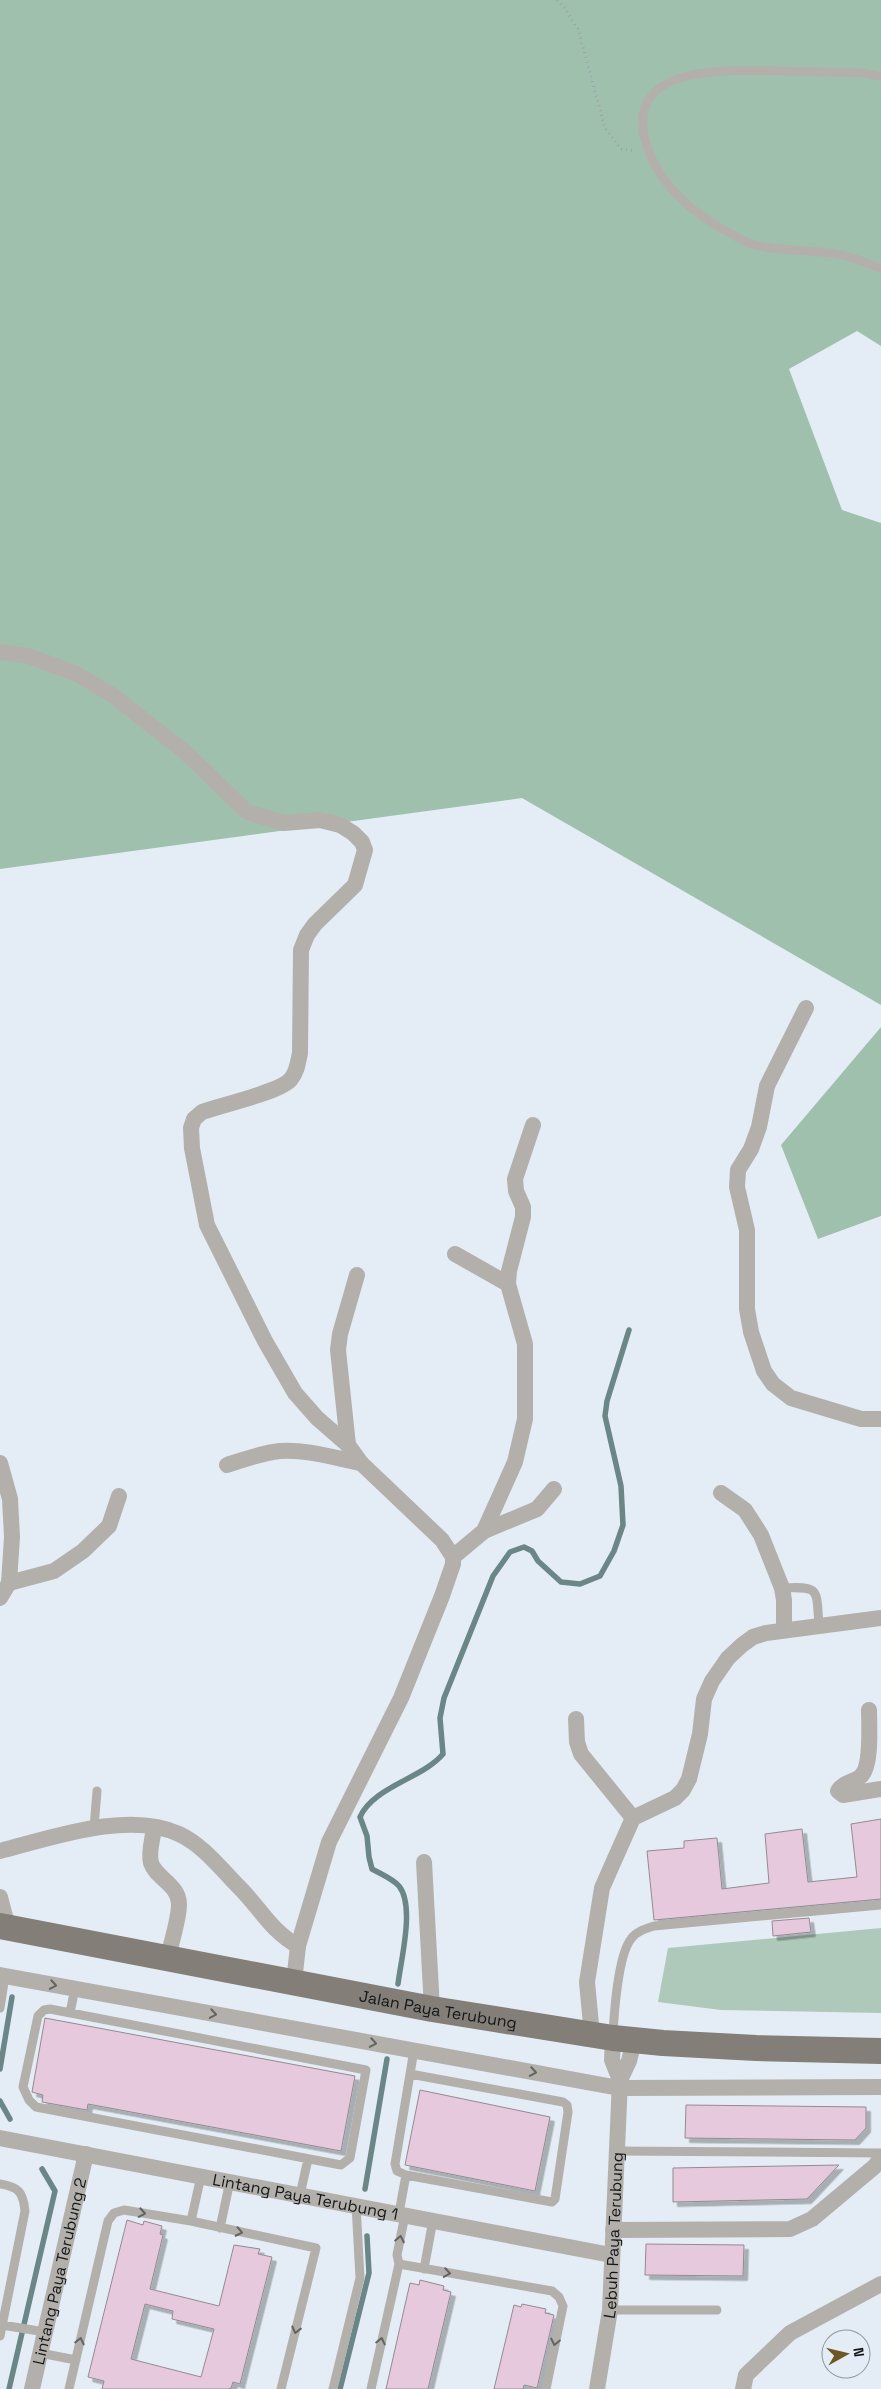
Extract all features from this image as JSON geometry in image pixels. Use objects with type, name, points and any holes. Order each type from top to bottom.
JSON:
[{"type":"main road","name":"Jalan Paya Terubung","points":[[4,1927],[432,2009],[613,2038],[756,2048],[881,2051]]},
{"type":"street","points":[[0,652],[29,656],[77,674],[112,695],[184,751],[247,812],[265,819],[284,823],[320,820],[340,825],[353,833],[362,842],[365,850],[355,885],[316,924],[307,935],[301,950],[300,1053],[297,1069],[291,1080],[279,1088],[202,1112],[194,1119],[191,1128],[192,1148],[207,1225],[265,1341],[295,1393],[317,1418],[348,1445],[361,1463],[442,1540],[453,1557],[453,1564],[442,1596],[401,1698],[329,1842],[298,1946],[294,1982]]},
{"type":"street","points":[[806,1008],[767,1086],[759,1127],[751,1149],[738,1170],[737,1187],[748,1230],[747,1309],[750,1332],[764,1372],[774,1384],[791,1398],[861,1419],[881,1419]]},
{"type":"street","points":[[484,1532],[515,1462],[525,1419],[525,1344],[508,1284],[509,1271],[523,1217],[522,1207],[516,1191],[516,1180],[533,1125]]},
{"type":"street","points":[[455,1254],[508,1284]]},
{"type":"street","points":[[348,1445],[338,1350],[340,1334],[357,1276]]},
{"type":"street","points":[[227,1465],[262,1454],[282,1451],[304,1452],[361,1463]]},
{"type":"street","points":[[0,1463],[10,1499],[12,1538],[9,1583],[0,1598]]},
{"type":"street","points":[[453,1557],[484,1532],[537,1510],[554,1489]]},
{"type":"street","points":[[722,1493],[745,1510],[753,1520],[782,1588],[784,1629]]},
{"type":"street","points":[[9,1583],[54,1571],[83,1551],[109,1526],[119,1496]]},
{"type":"street","points":[[613,2038],[587,1982],[602,1888],[633,1818],[675,1798],[683,1790],[689,1779],[700,1734],[704,1699],[712,1681],[728,1658],[753,1637],[784,1629],[881,1618]]},
{"type":"street","points":[[869,1710],[868,1762],[863,1775],[840,1787],[838,1791],[844,1795],[881,1789]]},
{"type":"street","points":[[576,1719],[577,1742],[580,1754],[633,1818]]},
{"type":"street","points":[[0,1851],[94,1827],[132,1825],[179,1834],[197,1845],[248,1896],[281,1936],[298,1946]]},
{"type":"street","points":[[154,1828],[150,1855],[152,1864],[156,1872],[172,1887],[179,1903],[168,1958]]},
{"type":"street","points":[[424,1862],[432,2009]]},
{"type":"street","points":[[0,1897],[4,1927]]},
{"type":"street","points":[[3,1975],[414,2050],[620,2084],[881,2087]]},
{"type":"street","name":"Lebuh Paya Terubung","points":[[597,2389],[610,2310],[620,2084],[629,2061],[613,2038]]},
{"type":"street","name":"Lintang Paya Terubung 1","points":[[0,2136],[612,2255]]},
{"type":"street","name":"Lintang Paya Terubung 2","points":[[32,2389],[40,2353],[38,2331],[86,2154]]},
{"type":"street","points":[[613,2230],[790,2229],[812,2218],[874,2168],[881,2158]]},
{"type":"street","points":[[743,2389],[746,2375],[790,2333],[881,2284]]},
{"type":"lane","points":[[881,77],[866,73],[724,70],[682,77],[652,93],[645,105],[642,118],[643,135],[649,153],[661,177],[704,219],[752,244],[832,253],[881,269]]},
{"type":"lane","points":[[782,1588],[806,1587],[813,1590],[816,1596],[819,1625]]},
{"type":"lane","points":[[94,1827],[97,1791]]},
{"type":"lane","points":[[613,2038],[616,1994],[625,1955],[631,1938],[643,1929],[654,1926],[881,1905]]},
{"type":"lane","points":[[0,2008],[3,1975]]},
{"type":"lane","points":[[70,2013],[75,1988]]},
{"type":"lane","points":[[50,2009],[366,2070],[350,2158],[341,2165],[308,2159],[36,2107],[29,2100],[23,2087],[38,2016],[44,2010],[50,2009]]},
{"type":"lane","points":[[410,2074],[563,2102],[567,2105],[568,2112],[555,2199],[552,2202],[406,2175],[397,2171],[395,2164],[410,2074],[414,2050]]},
{"type":"lane","points":[[616,2151],[881,2153]]},
{"type":"lane","points":[[300,2195],[308,2159]]},
{"type":"lane","points":[[370,2389],[399,2264],[397,2256],[406,2175]]},
{"type":"lane","points":[[192,2221],[201,2176]]},
{"type":"lane","points":[[220,2228],[230,2181]]},
{"type":"lane","points":[[0,2184],[12,2186],[18,2190],[24,2200],[25,2211],[0,2336]]},
{"type":"lane","points":[[333,2389],[360,2278],[356,2205]]},
{"type":"lane","points":[[69,2389],[108,2222],[114,2213],[124,2210],[192,2221],[316,2248],[281,2389]]},
{"type":"lane","points":[[424,2269],[433,2220]]},
{"type":"lane","points":[[399,2264],[552,2292],[559,2297],[563,2306],[546,2389]]},
{"type":"lane","points":[[610,2310],[717,2310]]},
{"type":"lane","points":[[2,2325],[38,2331]]},
{"type":"lane","points":[[40,2353],[76,2360]]},
{"type":"path","points":[[557,0],[564,7],[578,29],[605,128],[621,150],[649,153]]},
{"type":"green space","points":[[0,0],[881,0],[881,346],[857,331],[789,369],[842,510],[881,523],[881,1005],[522,798],[0,869]]},
{"type":"green space","points":[[881,1027],[881,1216],[818,1239],[781,1145]]},
{"type":"green space","points":[[881,1928],[881,2013],[721,2010],[658,2002],[668,1948]]},
{"type":"building","points":[[881,1819],[881,1899],[654,1920],[647,1851],[684,1848],[684,1841],[717,1838],[722,1889],[769,1883],[765,1834],[802,1829],[808,1882],[857,1877],[851,1824]]},
{"type":"building","points":[[809,1918],[811,1932],[773,1936],[772,1921]]},
{"type":"building","points":[[45,2018],[355,2076],[341,2151],[88,2104],[87,2110],[42,2102],[43,2095],[32,2092]]},
{"type":"building","points":[[420,2090],[550,2117],[535,2191],[405,2165]]},
{"type":"building","points":[[686,2105],[866,2107],[866,2128],[855,2140],[685,2138]]},
{"type":"building","points":[[839,2165],[807,2199],[673,2202],[673,2168]]},
{"type":"building","points":[[127,2220],[143,2225],[144,2221],[162,2226],[160,2234],[163,2235],[150,2289],[219,2306],[234,2245],[260,2249],[258,2254],[272,2257],[240,2384],[233,2382],[231,2388],[228,2389],[102,2389],[104,2381],[88,2377]],"holes":[[[145,2304],[173,2311],[172,2319],[214,2329],[201,2377],[131,2359]]]},
{"type":"building","points":[[646,2244],[744,2245],[743,2276],[645,2275]]},
{"type":"building","points":[[420,2280],[444,2286],[443,2290],[451,2292],[428,2389],[386,2389],[410,2283],[419,2285]]},
{"type":"building","points":[[522,2304],[546,2309],[545,2313],[554,2315],[537,2388],[524,2385],[523,2389],[494,2389],[514,2305],[521,2307]]},
{"type":"waterway","points":[[398,1984],[407,1919],[404,1895],[396,1883],[372,1869],[367,1836],[360,1817],[366,1807],[376,1798],[423,1770],[443,1754],[440,1718],[444,1698],[493,1576],[510,1552],[524,1547],[532,1551],[538,1561],[561,1582],[580,1584],[600,1576],[614,1551],[623,1525],[621,1486],[605,1416],[607,1401],[629,1330]]},
{"type":"waterway","points":[[0,2069],[12,1997]]},
{"type":"waterway","points":[[365,2189],[387,2059]]},
{"type":"waterway","points":[[0,2101],[10,2119]]},
{"type":"waterway","points":[[9,2389],[55,2191],[42,2169]]},
{"type":"waterway","points":[[340,2389],[369,2273],[367,2236]]}]
